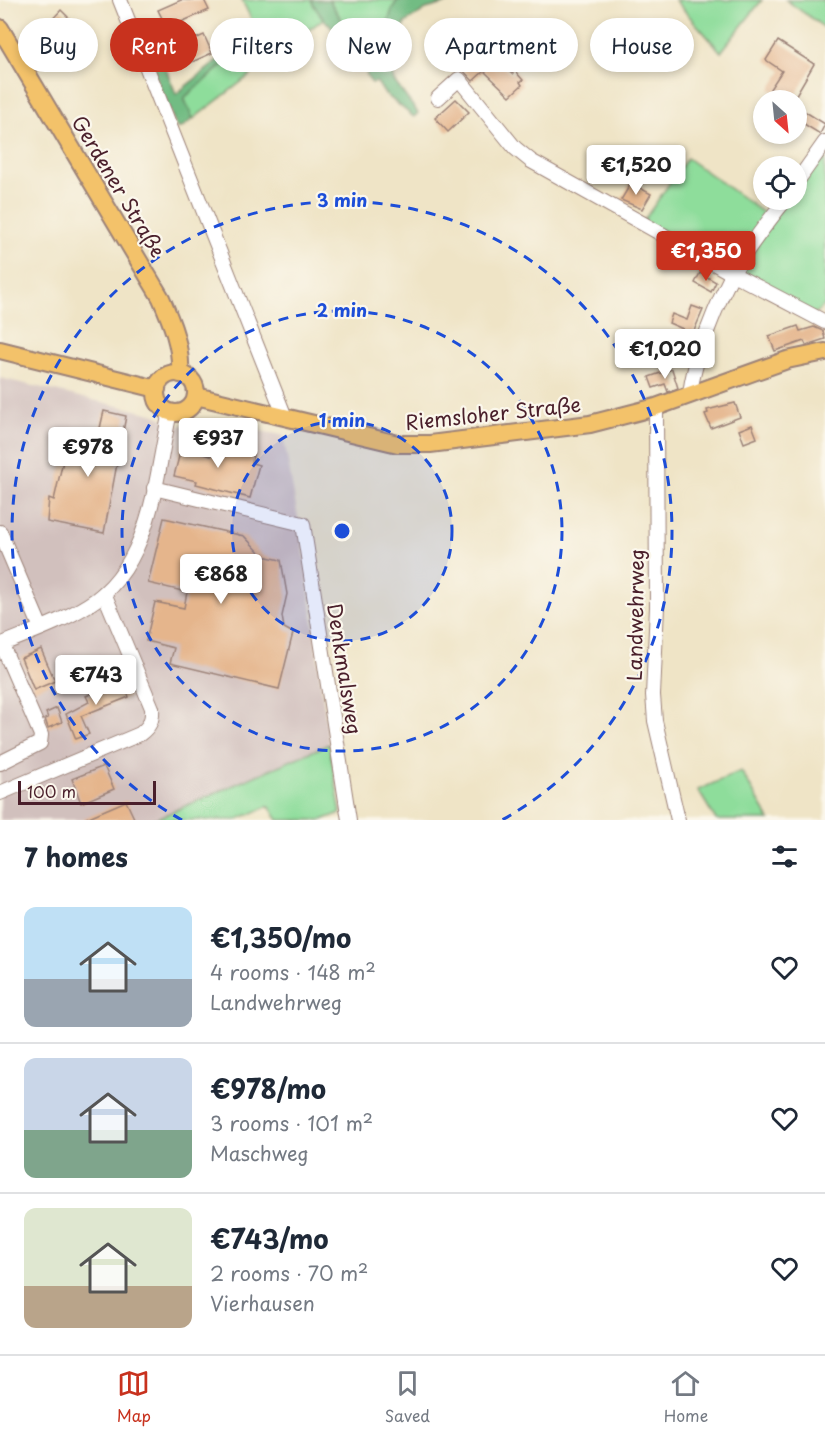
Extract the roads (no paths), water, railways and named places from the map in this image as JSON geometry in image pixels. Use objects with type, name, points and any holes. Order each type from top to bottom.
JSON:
[{"type":"main road","name":"Gerdener Straße","points":[[0,28],[160,298],[171,321],[180,374]]},
{"type":"main road","points":[[0,350],[157,388]]},
{"type":"main road","name":"Riemsloher Straße","points":[[196,396],[398,444],[430,444],[590,424],[656,407],[787,360],[825,352]]},
{"type":"main road","points":[[180,374],[190,379],[196,396],[187,410],[170,412],[158,400],[157,388],[168,375],[180,374]]},
{"type":"street","points":[[120,0],[285,417]]},
{"type":"street","points":[[438,98],[459,79],[515,148],[531,161],[733,274],[825,322]]},
{"type":"street","points":[[807,167],[825,142]]},
{"type":"street","points":[[690,395],[691,380],[704,340],[733,274],[777,210]]},
{"type":"street","name":"Landwehrweg","points":[[656,407],[657,607],[653,695],[656,721],[678,820]]},
{"type":"street","points":[[0,763],[33,748],[40,743],[41,735],[1,645],[90,605],[126,570],[140,543],[170,412]]},
{"type":"street","name":"Denkmalsweg","points":[[154,488],[303,524],[349,820]]},
{"type":"street","points":[[0,532],[41,628]]},
{"type":"street","points":[[0,793],[140,734],[148,727],[153,717],[152,708],[104,593]]}]
